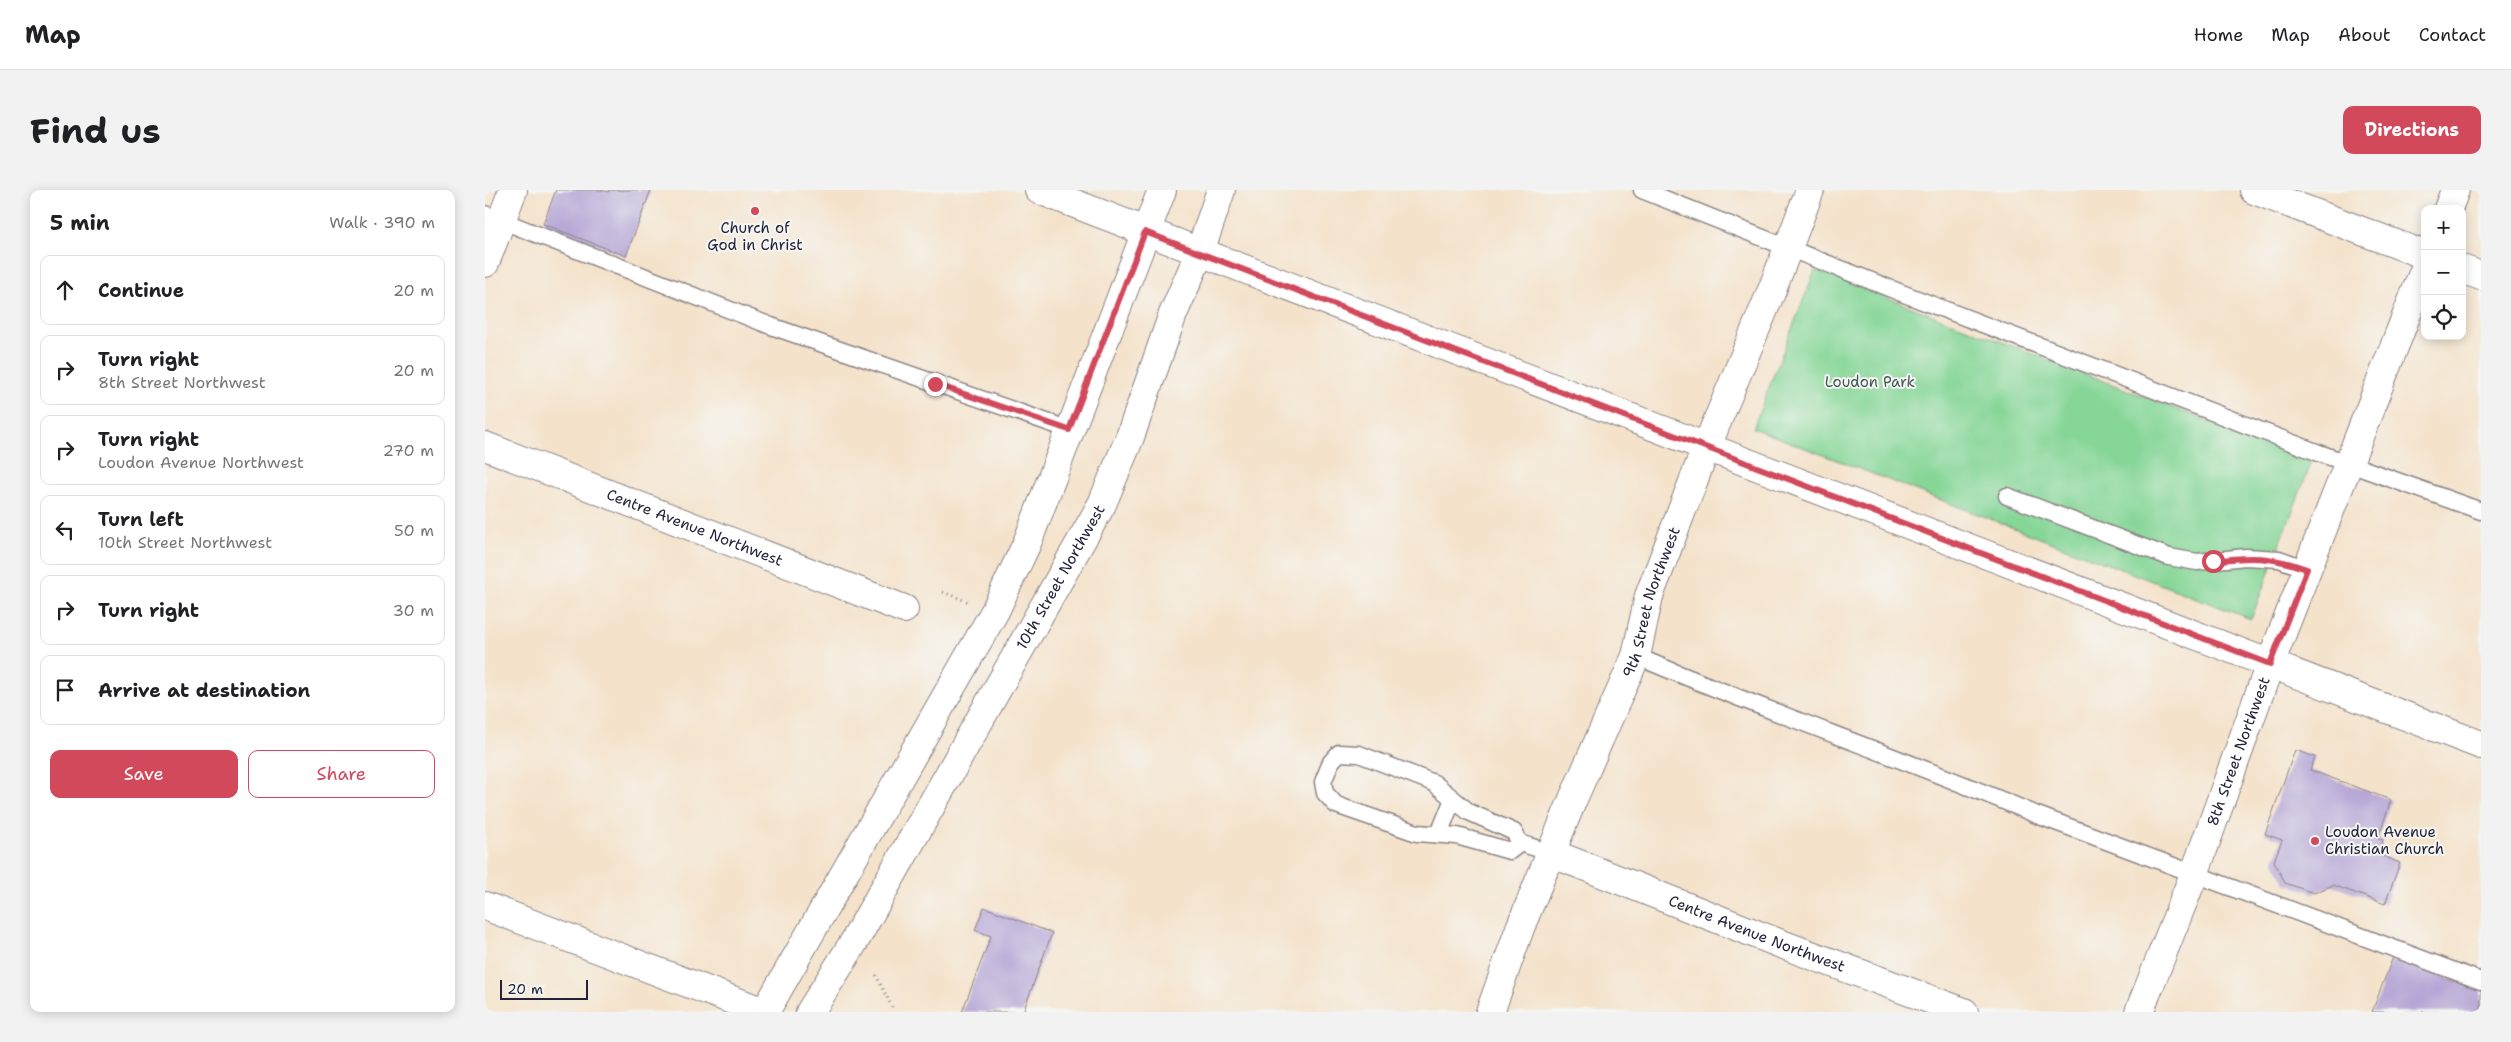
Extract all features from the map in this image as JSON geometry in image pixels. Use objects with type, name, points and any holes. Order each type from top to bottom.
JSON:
[{"type":"street","points":[[485,263],[493,217],[513,190]]},
{"type":"street","points":[[1039,190],[2481,745]]},
{"type":"street","points":[[485,906],[764,1012],[995,611],[1027,543],[1162,190]]},
{"type":"street","name":"10th Street Northwest","points":[[810,1012],[854,942],[1102,504],[1130,437],[1173,314],[1200,252],[1221,190]]},
{"type":"street","name":"9th Street Northwest","points":[[1490,1012],[1551,853],[1637,656],[1649,596],[1706,448],[1810,190]]},
{"type":"street","points":[[2254,190],[2421,253]]},
{"type":"street","points":[[2449,205],[2455,190]]},
{"type":"street","points":[[2466,270],[2481,276]]},
{"type":"street","name":"8th Street Northwest","points":[[2139,1012],[2195,872],[2270,664],[2421,278]]},
{"type":"street","name":"Centre Avenue Northwest","points":[[485,446],[904,609]]},
{"type":"street","name":"Centre Avenue Northwest","points":[[1551,853],[1775,942],[1964,1012]]},
{"type":"lane","points":[[1642,190],[1899,292],[2348,463],[2481,511]]},
{"type":"lane","points":[[493,217],[771,326],[1069,430]]},
{"type":"lane","points":[[2007,496],[2169,557],[2197,562],[2246,557],[2279,559],[2307,569]]},
{"type":"lane","points":[[1637,656],[1711,688],[1968,785],[2037,815],[2195,872],[2481,981]]},
{"type":"lane","points":[[1520,843],[1510,851],[1457,836],[1417,833],[1336,805],[1325,793],[1323,782],[1331,762],[1339,753],[1359,754],[1434,783],[1469,812],[1514,832],[1520,843],[1551,853]]},
{"type":"lane","points":[[1439,834],[1453,800]]},
{"type":"path","points":[[943,592],[974,604]]},
{"type":"path","points":[[876,975],[893,1009]]},
{"type":"green space","name":"Loudon Park","points":[[1815,270],[2312,461],[2251,619],[1753,428]]},
{"type":"building","points":[[556,190],[602,190],[608,192],[609,190],[651,190],[626,256],[543,224]]},
{"type":"building","points":[[2295,750],[2315,757],[2310,770],[2391,800],[2378,838],[2383,840],[2378,854],[2400,863],[2385,904],[2333,885],[2314,893],[2285,883],[2274,861],[2282,840],[2265,834]]},
{"type":"building","points":[[984,907],[1052,933],[1023,1012],[962,1012],[991,936],[975,930]]},
{"type":"building","points":[[2393,957],[2481,990],[2481,1012],[2372,1012]]},
{"type":"place","name":"Church of God in Christ","points":[[755,211]]},
{"type":"place","name":"Loudon Avenue Christian Church","points":[[2315,841]]},
{"type":"route","points":[[935,384],[1069,430],[1145,232],[1706,448],[2141,612],[2270,664],[2307,569],[2279,559],[2246,557],[2213,561]]}]
